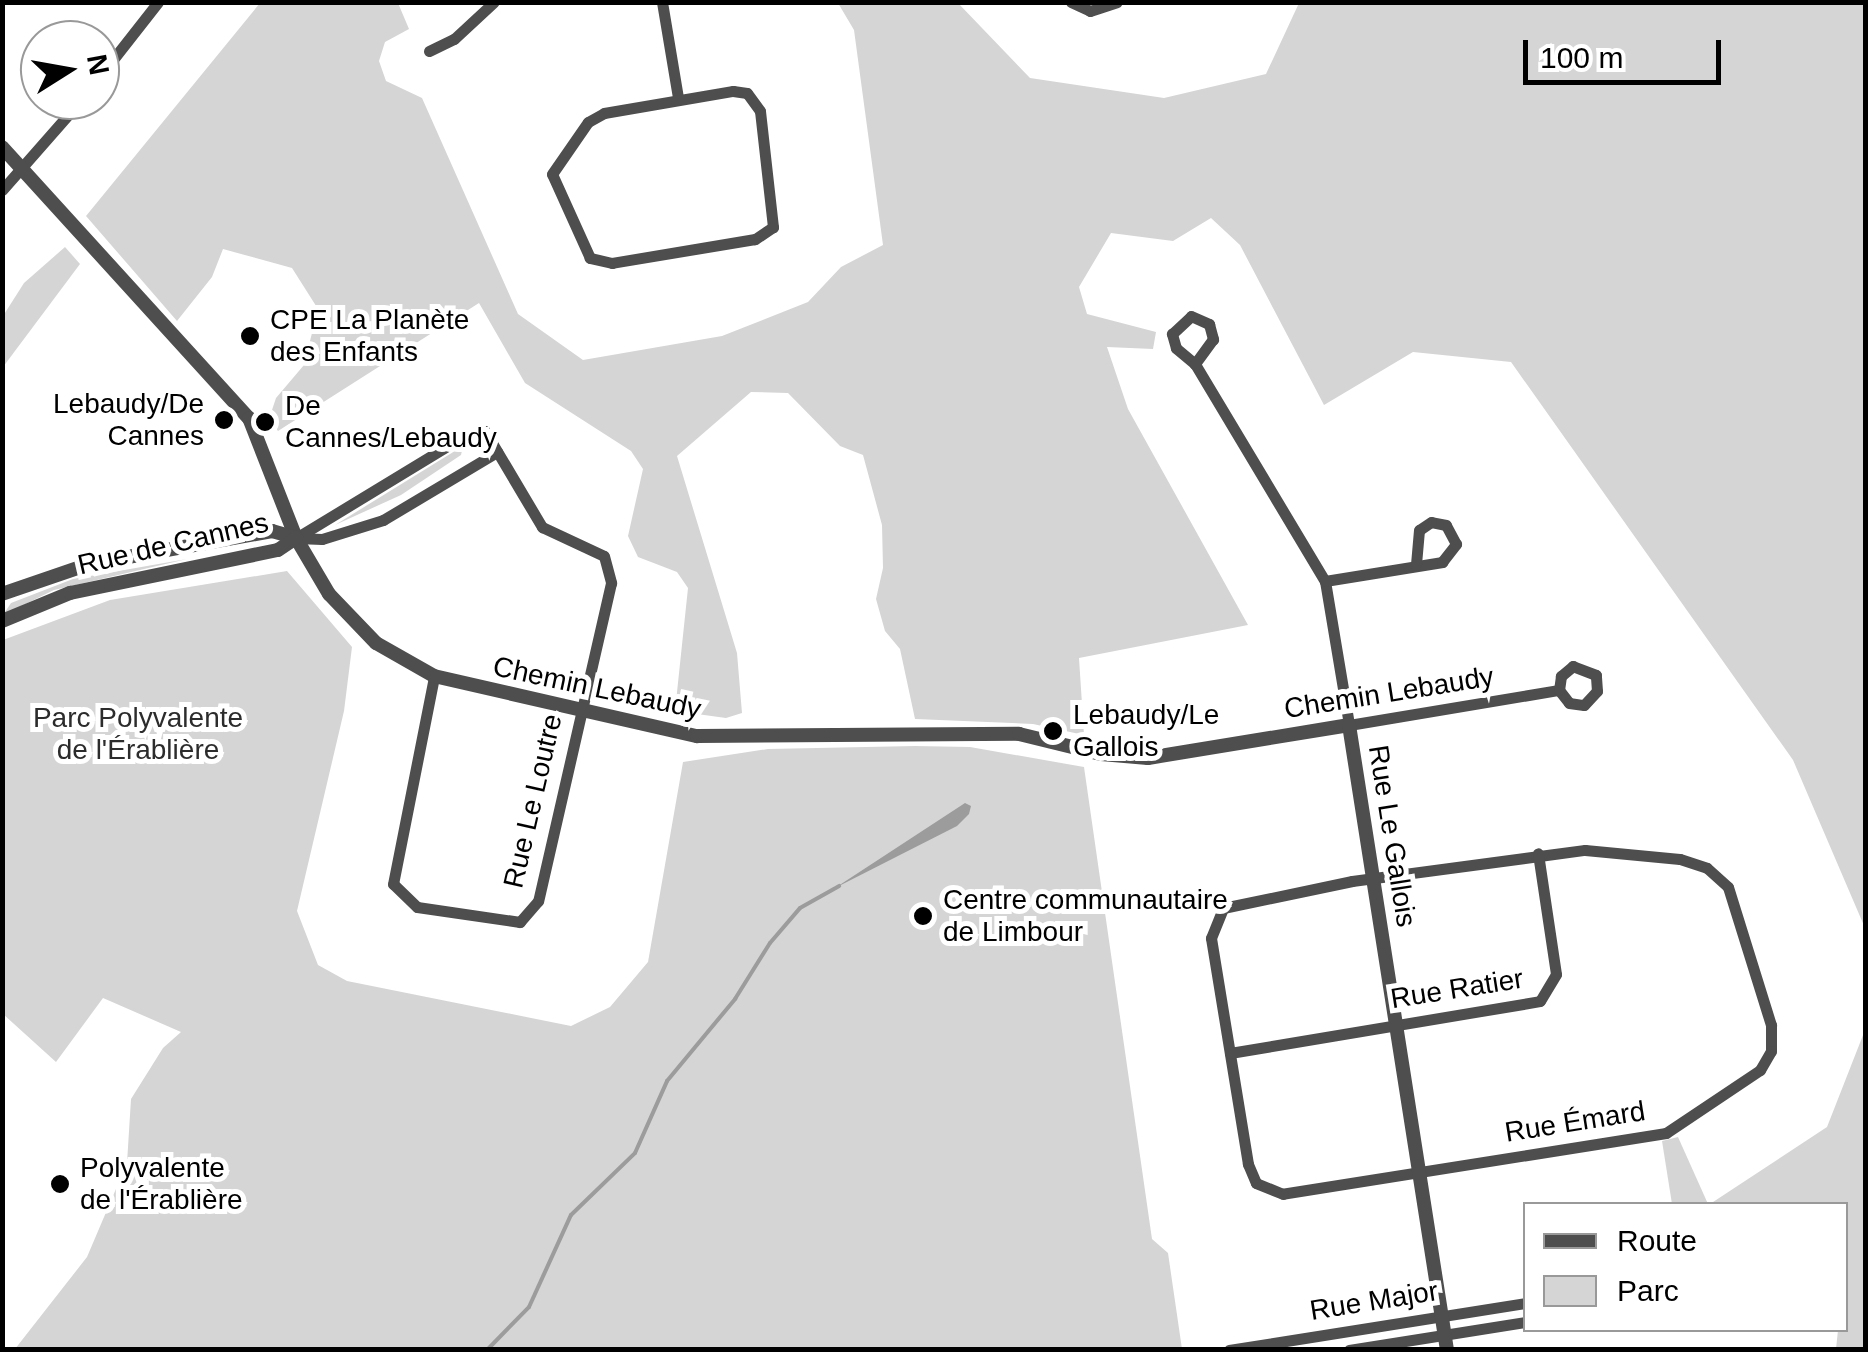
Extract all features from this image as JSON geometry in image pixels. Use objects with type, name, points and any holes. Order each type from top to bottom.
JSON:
[{"type":"street","points":[[120,50],[158,2]]},
{"type":"street","points":[[430,51],[454,39],[494,2]]},
{"type":"street","points":[[662,2],[678,98]]},
{"type":"street","points":[[1071,2],[1090,12],[1117,2]]},
{"type":"street","points":[[733,91],[753,98],[773,227],[755,239],[612,263],[590,258],[554,183],[557,159],[594,116],[678,98],[733,91]]},
{"type":"street","points":[[2,190],[65,120]]},
{"type":"street","name":"Chemin Lebaudy","points":[[2,147],[249,418],[296,538],[358,626],[434,676],[697,736],[1019,734],[1132,758],[1559,690]]},
{"type":"street","name":"Rue Le Gallois","points":[[1195,364],[1324,581],[1446,1342]]},
{"type":"street","name":"Rue Le Loutre","points":[[296,538],[467,434],[485,431],[542,527],[590,544],[608,564],[611,583],[533,910],[512,924],[417,907],[402,899],[392,876],[434,676]]},
{"type":"street","points":[[296,538],[322,540],[383,520],[497,452]]},
{"type":"street","name":"Rue de Cannes","points":[[2,594],[89,564],[272,531],[296,538]]},
{"type":"street","name":"Rue de Cannes","points":[[2,622],[70,593],[278,550],[296,538]]},
{"type":"street","points":[[1324,581],[1416,566]]},
{"type":"street","name":"Rue Émard","points":[[1538,853],[1640,853],[1695,863],[1718,876],[1741,915],[1771,1024],[1768,1061],[1679,1130],[1283,1194],[1264,1189],[1248,1164],[1211,938],[1216,917],[1233,904],[1373,878],[1538,853]]},
{"type":"street","name":"Rue Ratier","points":[[1230,1053],[1531,1004],[1547,995],[1556,974],[1538,853]]},
{"type":"street","name":"Rue Major","points":[[1230,1350],[1523,1303]]},
{"type":"street","name":"Rue Major","points":[[1349,1350],[1446,1342],[1523,1323]]},
{"type":"green space","points":[[260,3],[398,3],[409,29],[385,42],[379,61],[386,81],[422,98],[518,314],[583,360],[722,336],[808,302],[841,267],[883,245],[854,30],[838,3],[958,3],[1030,78],[1164,98],[1266,74],[1299,3],[1865,3],[1865,928],[1793,760],[1511,362],[1413,352],[1324,405],[1240,245],[1211,218],[1173,241],[1111,233],[1079,287],[1087,314],[1156,332],[1153,349],[1107,347],[1128,409],[1248,625],[1079,658],[1084,735],[1033,724],[915,719],[900,649],[885,631],[876,599],[883,568],[882,525],[863,455],[840,446],[788,393],[751,392],[677,456],[737,653],[742,713],[726,718],[675,711],[688,588],[677,572],[638,557],[628,536],[643,469],[631,451],[525,383],[479,303],[278,431],[269,419],[276,398],[304,365],[318,309],[292,268],[223,249],[212,277],[177,321],[86,216]]},
{"type":"green space","points":[[65,247],[80,264],[3,367],[3,316],[24,283]]},
{"type":"green space","points":[[463,446],[461,455],[401,495],[335,525]]},
{"type":"green space","points":[[187,559],[54,590],[3,615],[11,603],[73,579]]},
{"type":"green space","name":"Parc Polyvalente de l'Érablière","points":[[287,571],[352,647],[344,711],[297,911],[318,965],[347,981],[571,1026],[610,1007],[648,962],[683,762],[768,749],[915,746],[970,747],[1084,767],[1152,1239],[1168,1253],[1182,1349],[15,1349],[87,1257],[127,1163],[131,1099],[163,1048],[181,1032],[103,998],[56,1062],[3,1014],[3,640],[110,600]]},
{"type":"green space","points":[[1865,1030],[1865,1349],[1836,1349],[1838,1332],[1848,1332],[1848,1202],[1713,1202],[1827,1127]]},
{"type":"green space","points":[[1678,1137],[1707,1202],[1672,1202],[1662,1141]]},
{"type":"shaded area","points":[[965,803],[971,806],[969,814],[957,826],[835,888]]},
{"type":"waterway","points":[[487,1350],[529,1307],[571,1215],[635,1153],[667,1081],[735,999],[770,943],[800,908],[839,886]]},
{"type":"place","name":"CPE La Planète des Enfants","points":[[250,336]]},
{"type":"place","name":"Lebaudy/De Cannes","points":[[224,420]]},
{"type":"place","name":"De Cannes/Lebaudy","points":[[265,422]]},
{"type":"place","name":"Lebaudy/Le Gallois","points":[[1053,731]]},
{"type":"place","name":"Centre communautaire de Limbour","points":[[923,916]]},
{"type":"place","name":"Polyvalente de l'Érablière","points":[[60,1184]]}]
